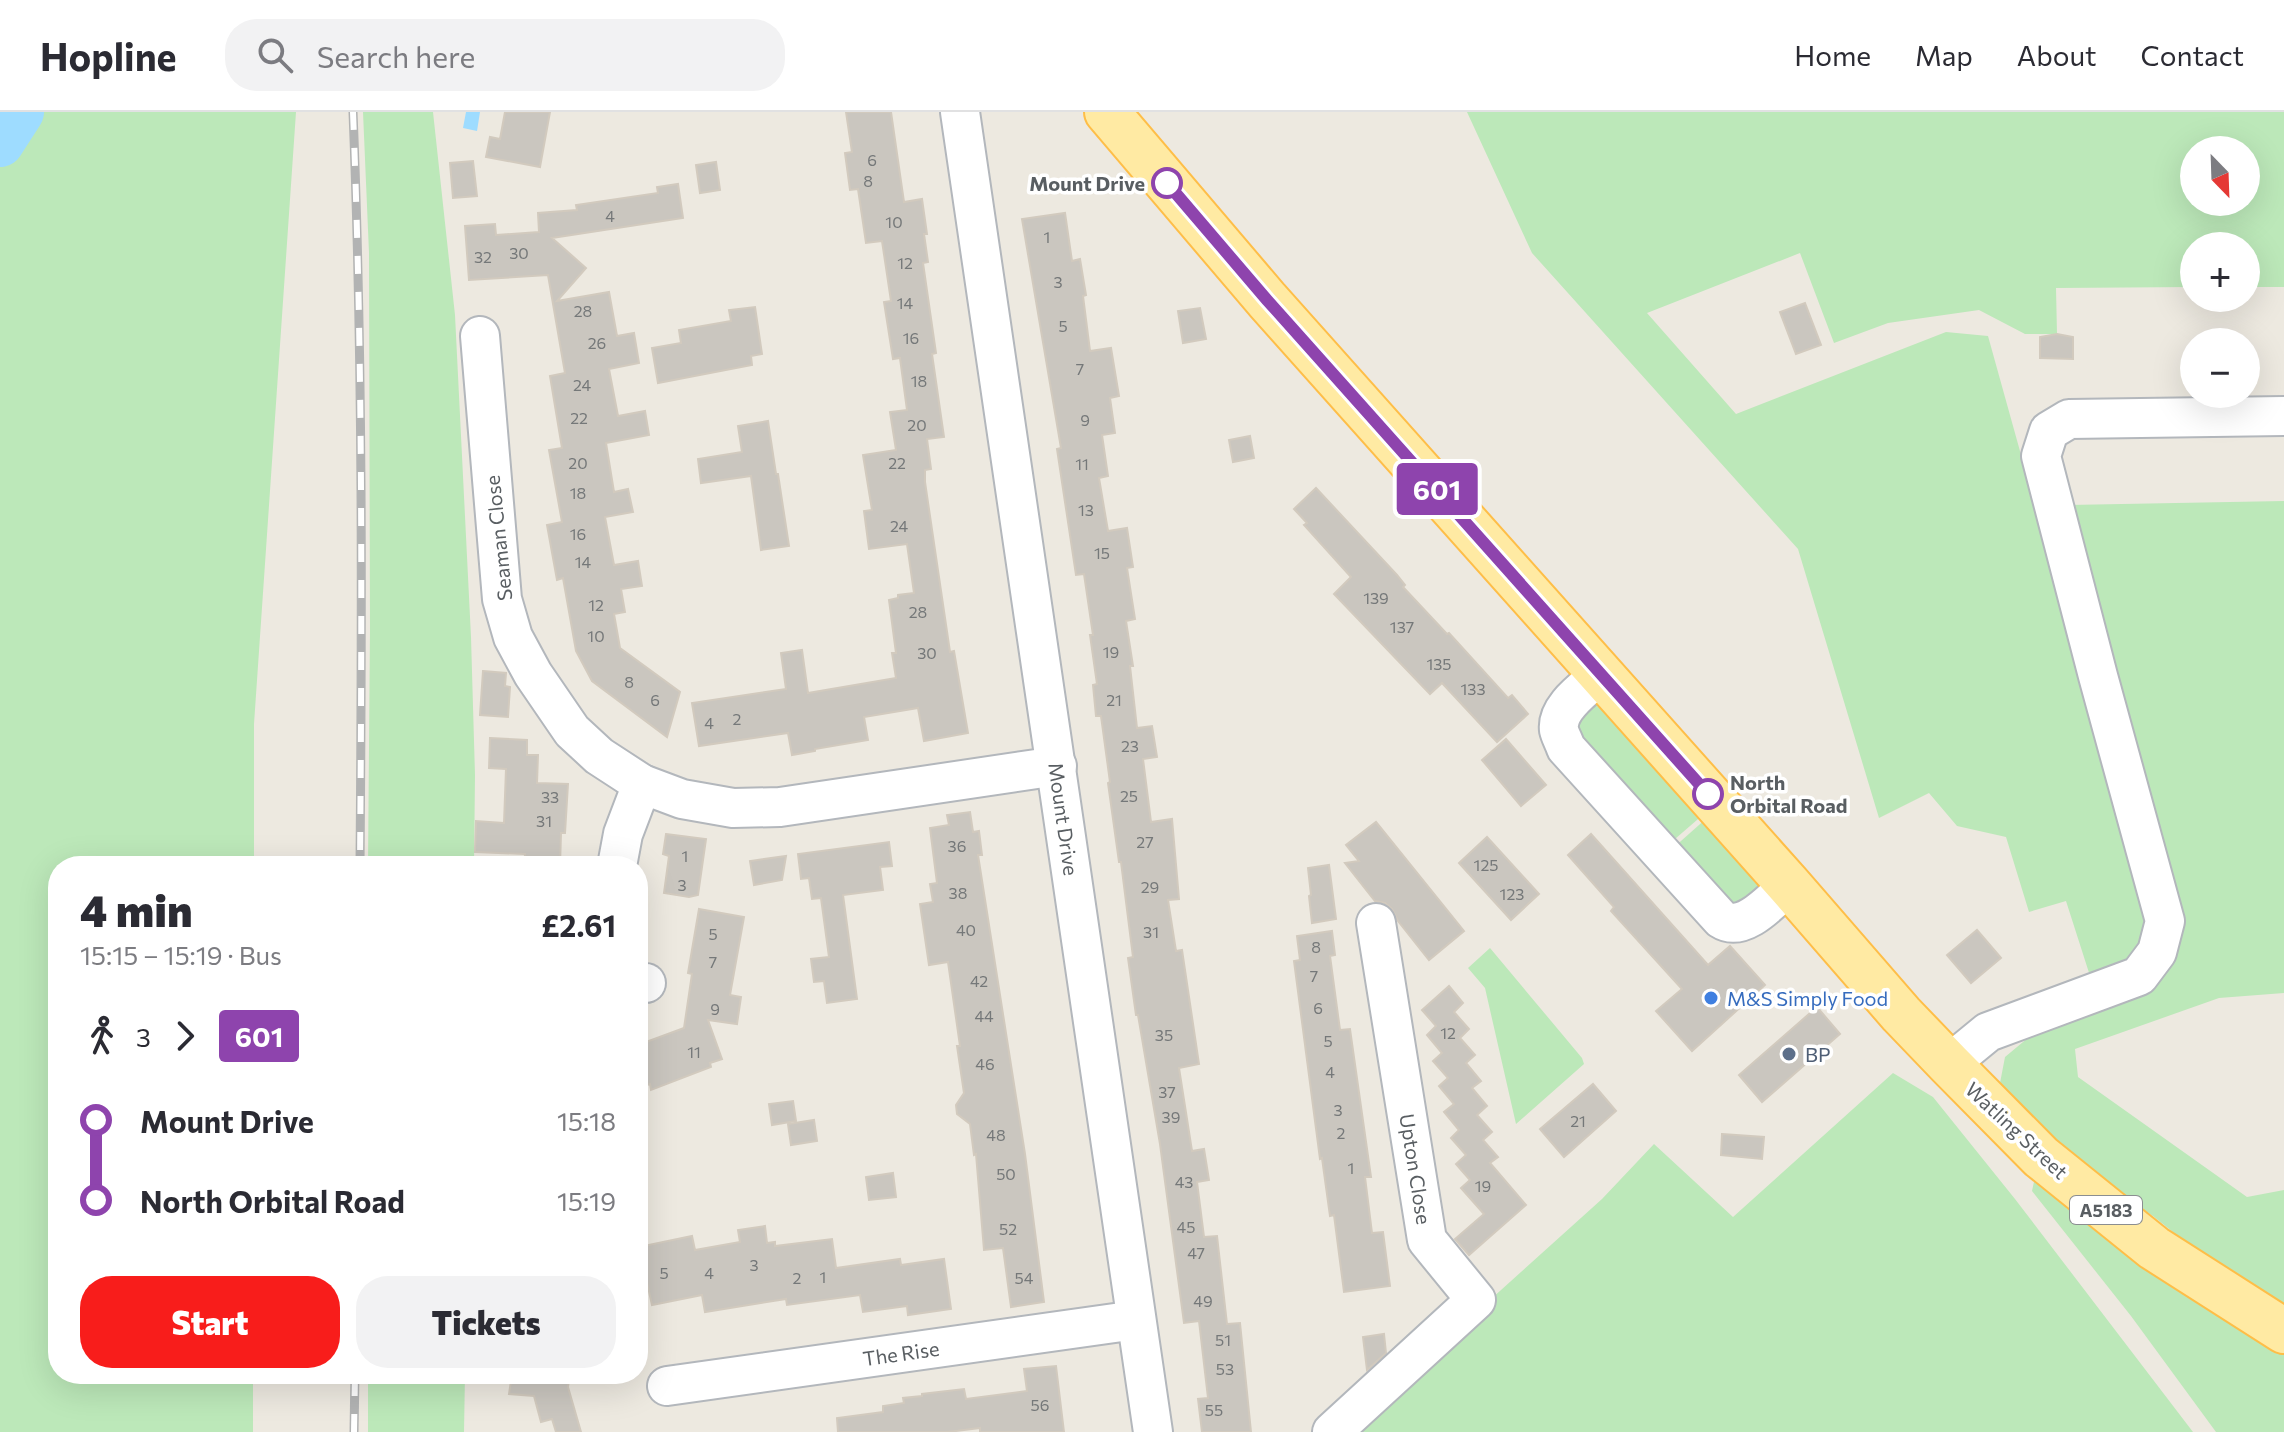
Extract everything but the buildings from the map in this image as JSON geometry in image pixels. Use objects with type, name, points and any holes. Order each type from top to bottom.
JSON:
[{"type":"main road","name":"Watling Street","points":[[1107,112],[1267,300],[1901,1014],[1949,1064],[2041,1157],[2142,1239],[2284,1331]]},
{"type":"street","name":"Mount Drive","points":[[960,112],[1153,1432]]},
{"type":"street","name":"Seaman Close","points":[[480,336],[502,599],[513,637],[533,674],[572,731],[599,756],[642,784],[682,799],[733,808],[780,807],[1057,766]]},
{"type":"street","points":[[1949,1064],[1988,1032],[2139,976],[2157,952],[2165,921],[2041,456],[2049,431],[2069,419],[2284,416]]},
{"type":"street","points":[[1600,675],[1560,716],[1559,729],[1566,748],[1728,924],[1753,916],[1789,885]]},
{"type":"street","points":[[619,856],[623,834],[642,784]]},
{"type":"street","name":"Upton Close","points":[[1332,1432],[1476,1300],[1427,1240],[1376,923]]},
{"type":"street","name":"The Rise","points":[[667,1386],[1136,1320]]},
{"type":"green space","points":[[0,112],[296,112],[254,724],[254,856],[48,856],[48,1384],[253,1384],[253,1432],[0,1432]]},
{"type":"green space","points":[[363,112],[433,112],[455,315],[471,637],[474,856],[368,856],[369,253]]},
{"type":"green space","points":[[1467,112],[2284,112],[2284,287],[2260,287],[2260,232],[2180,232],[2180,287],[2056,288],[2057,334],[2025,334],[1979,310],[1888,323],[1834,343],[1800,253],[1647,313],[1736,414],[1946,332],[1988,336],[2149,915],[2143,937],[2124,966],[2091,979],[2066,901],[2029,912],[2006,837],[1957,826],[1929,793],[1879,818],[1798,549],[1532,253]]},
{"type":"green space","points":[[2284,501],[2284,993],[2219,998],[2075,1049],[2078,1077],[2247,1197],[2284,1190],[2284,1305],[2188,1244],[2070,1159],[2011,1107],[2000,1083],[2005,1057],[2029,1037],[2171,957],[2068,505]]},
{"type":"green space","points":[[1603,700],[1705,813],[1668,845],[1577,746],[1578,706]]},
{"type":"green space","points":[[1708,817],[1760,882],[1759,892],[1736,909],[1672,849]]},
{"type":"green space","points":[[1490,948],[1584,1064],[1516,1124],[1485,988],[1468,968]]},
{"type":"green space","points":[[1893,1073],[1933,1097],[2193,1432],[1360,1432],[1359,1418],[1602,1199],[1654,1144],[1733,1217]]},
{"type":"green space","points":[[2035,1177],[2085,1220],[2198,1304],[2284,1354],[2284,1432],[2216,1432],[2131,1316],[2032,1191]]},
{"type":"green space","points":[[368,1384],[465,1384],[464,1432],[368,1432]]},
{"type":"water","points":[[466,112],[480,112],[477,131],[463,128]]},
{"type":"waterway","points":[[0,143],[20,112]]},
{"type":"railway","points":[[353,112],[360,395],[360,856]]},
{"type":"railway","points":[[354,1432],[355,1384]]},
{"type":"bus line","name":"601","points":[[1167,183],[1267,300],[1708,794]]},
{"type":"place","name":"Mount Drive","points":[[1167,183]]},
{"type":"place","name":"North Orbital Road","points":[[1708,794]]},
{"type":"place","name":"M&S Simply Food","points":[[1711,998]]},
{"type":"place","name":"BP","points":[[1789,1054]]}]
